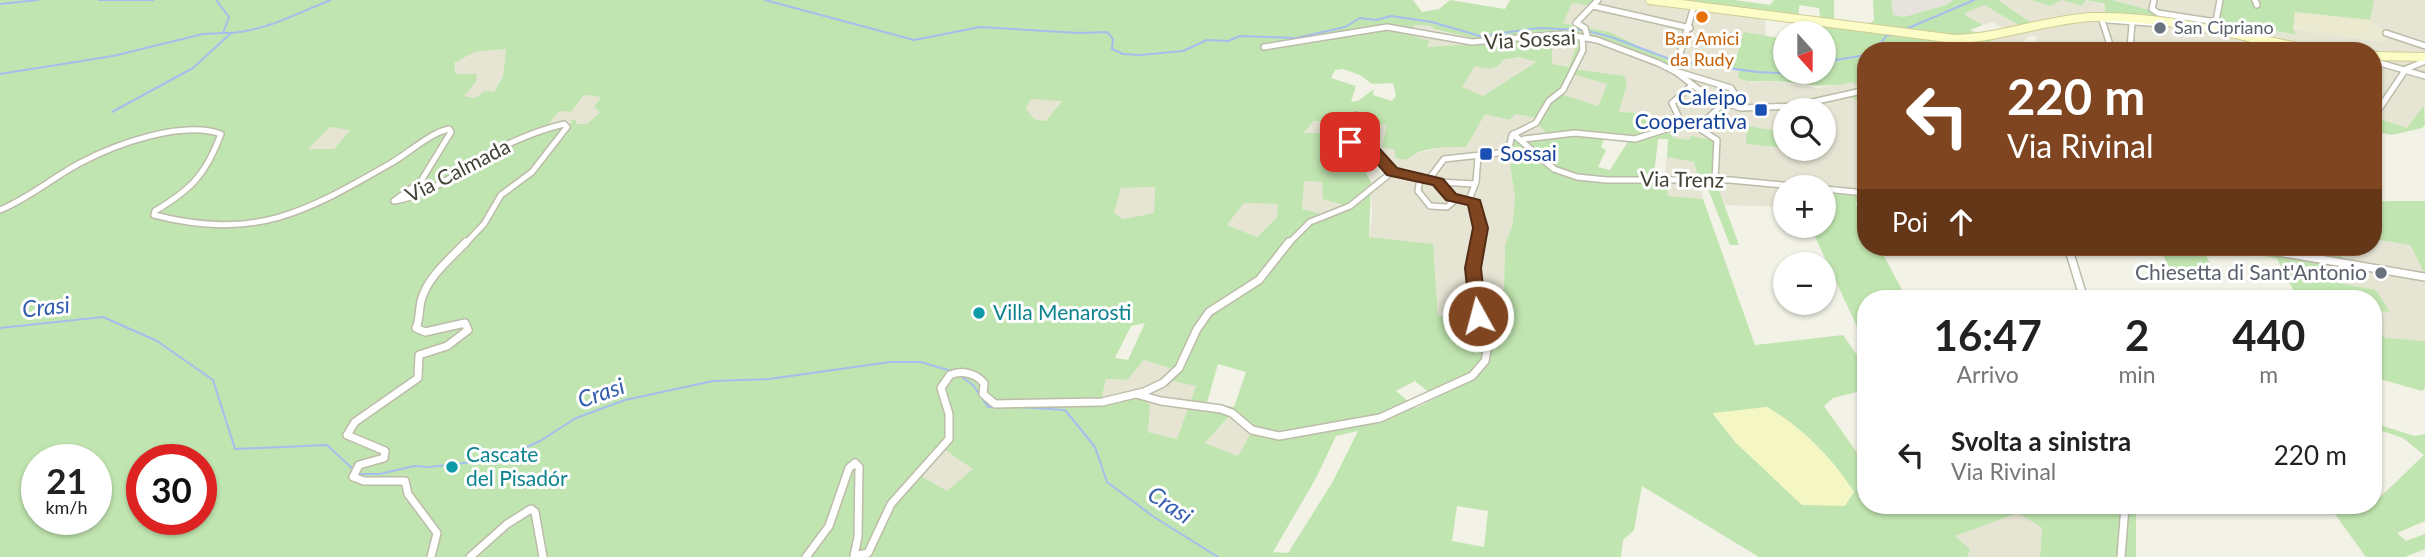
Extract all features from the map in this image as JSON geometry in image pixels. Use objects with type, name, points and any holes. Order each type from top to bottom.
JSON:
[{"type":"main road","points":[[1650,0],[1968,39],[2064,19],[2102,18],[2171,22],[2265,42]]},
{"type":"main road","points":[[2382,58],[2425,59]]},
{"type":"street","points":[[1598,0],[1576,23],[1586,33],[1731,88],[1743,107]]},
{"type":"street","points":[[2154,0],[2152,9],[2156,12],[2216,22]]},
{"type":"street","points":[[2213,30],[2220,1],[2227,0]]},
{"type":"street","points":[[1593,6],[1690,28]]},
{"type":"street","points":[[1676,65],[1690,28],[1694,6]]},
{"type":"street","points":[[2109,42],[2102,18],[2132,24],[2171,22]]},
{"type":"street","points":[[2130,42],[2132,24]]},
{"type":"street","name":"Via Sossai","points":[[1264,47],[1293,47],[1305,41],[1382,27],[1413,27],[1447,40],[1475,43],[1528,36],[1586,33]]},
{"type":"street","name":"Via Sossai","points":[[1430,179],[1444,159],[1508,152],[1513,134],[1536,123],[1549,101],[1563,90],[1583,50],[1582,38],[1586,33]]},
{"type":"street","points":[[2386,33],[2425,46]]},
{"type":"street","points":[[1963,42],[1968,39]]},
{"type":"street","points":[[2382,105],[2406,69],[2425,59]]},
{"type":"street","points":[[2382,61],[2425,76]]},
{"type":"street","points":[[1676,65],[1691,86],[1723,104],[1743,107],[1788,108],[1857,92]]},
{"type":"street","points":[[1682,124],[1672,103],[1676,96],[1691,86]]},
{"type":"street","points":[[1524,139],[1575,133],[1635,139],[1682,124],[1706,120],[1723,104]]},
{"type":"street","points":[[1356,115],[1350,142],[1372,149],[1392,172],[1438,182],[1475,184]]},
{"type":"street","points":[[1691,123],[1717,140],[1715,179]]},
{"type":"street","name":"Via Calmada","points":[[0,210],[22,201],[40,187],[89,159],[155,136],[214,130],[221,134],[214,155],[197,184],[154,215],[201,226],[244,225],[282,220],[333,197],[440,131],[449,129],[451,132],[435,161],[421,181],[394,201],[402,201],[429,189],[493,152],[564,124],[567,127],[554,145],[531,172],[501,195],[484,224],[440,269],[422,296],[420,319],[416,328],[425,332],[465,323],[468,330],[447,346],[419,355],[418,377],[355,422],[347,435],[383,449],[386,453],[383,458],[354,470],[355,479],[405,481],[408,494],[437,533],[431,557]]},
{"type":"street","name":"Via Trenz","points":[[1513,134],[1524,139],[1543,162],[1571,175],[1612,181],[1715,179],[1810,185],[1857,192]]},
{"type":"street","points":[[1469,200],[1475,184],[1478,156]]},
{"type":"street","points":[[806,557],[829,526],[846,475],[855,463],[859,467],[858,537],[854,556],[868,553],[891,505],[949,439],[949,414],[941,386],[943,381],[957,373],[976,374],[981,378],[983,394],[995,404],[1091,403],[1136,394],[1164,382],[1181,364],[1208,313],[1257,282],[1275,264],[1301,228],[1322,215],[1354,204],[1380,178],[1392,172]]},
{"type":"street","points":[[1420,179],[1418,191],[1430,206],[1447,207],[1456,199]]},
{"type":"street","points":[[1136,394],[1161,401],[1221,409],[1232,413],[1252,430],[1279,436],[1362,424],[1393,414],[1472,376],[1485,361],[1488,345],[1478,316],[1473,268],[1481,228],[1475,203],[1456,199],[1446,193],[1438,182]]},
{"type":"street","points":[[2071,256],[2081,290]]},
{"type":"street","points":[[2302,256],[2425,277]]},
{"type":"street","points":[[470,557],[507,524],[531,509],[535,512],[543,557]]},
{"type":"street","points":[[2121,557],[2124,514]]},
{"type":"shaded area","points":[[0,0],[1413,0],[1422,12],[1439,9],[1450,0],[1505,9],[1510,0],[1595,0],[1590,6],[1572,3],[1563,23],[1610,32],[1656,55],[1692,63],[1735,61],[1744,32],[1773,37],[1773,82],[1738,78],[1739,70],[1675,64],[1673,69],[1586,37],[1573,69],[1624,76],[1627,83],[1619,112],[1646,114],[1658,118],[1670,127],[1666,129],[1674,138],[1689,140],[1691,136],[1720,141],[1715,179],[1739,245],[1730,245],[1704,179],[1698,178],[1694,162],[1667,157],[1668,139],[1658,139],[1654,176],[1665,175],[1668,196],[1703,199],[1755,345],[1843,335],[1857,355],[1857,392],[1833,398],[1824,406],[1857,453],[1857,514],[2015,514],[1955,536],[1970,549],[1967,557],[1759,557],[1642,486],[1634,530],[1623,540],[1621,557],[0,557]],"holes":[[[1414,25],[1433,26],[1433,29],[1478,39],[1476,44],[1427,47],[1430,41],[1410,35]],[[1572,39],[1577,43],[1569,67],[1552,64],[1552,41]],[[506,49],[503,76],[494,92],[485,91],[475,98],[464,96],[476,82],[477,74],[456,74],[454,63],[475,52]],[[1519,57],[1536,62],[1483,96],[1462,87],[1475,66],[1494,68],[1503,60]],[[1343,69],[1360,75],[1372,84],[1393,83],[1396,96],[1392,101],[1373,95],[1374,89],[1358,101],[1351,102],[1356,86],[1331,78],[1335,70]],[[1571,74],[1607,84],[1598,106],[1558,93]],[[584,95],[601,97],[594,107],[600,112],[587,124],[576,124],[576,120],[572,119],[571,124],[551,128],[547,126],[559,111],[571,112]],[[1031,99],[1061,102],[1046,121],[1034,119],[1026,108]],[[1485,114],[1510,120],[1515,114],[1538,118],[1535,122],[1550,136],[1521,139],[1516,134],[1512,150],[1517,152],[1519,162],[1510,164],[1515,198],[1512,227],[1505,245],[1504,290],[1475,288],[1480,323],[1438,315],[1433,244],[1369,237],[1371,182],[1366,173],[1377,161],[1370,151],[1349,160],[1322,154],[1332,138],[1320,133],[1304,133],[1314,121],[1387,125],[1382,147],[1395,150],[1395,158],[1407,160],[1427,150],[1466,147]],[[330,127],[350,130],[334,149],[308,149]],[[1605,137],[1629,140],[1610,170],[1598,167],[1606,150],[1601,147]],[[1304,181],[1322,182],[1323,199],[1344,205],[1322,214],[1302,209]],[[1155,187],[1154,213],[1123,219],[1114,213],[1121,188]],[[1244,203],[1278,204],[1277,217],[1257,237],[1227,225]],[[1145,323],[1128,360],[1115,358],[1131,326]],[[1144,360],[1176,370],[1167,380],[1196,386],[1177,439],[1148,432],[1150,405],[1136,394],[1102,397],[1106,379],[1127,380]],[[1218,364],[1246,372],[1234,407],[1207,403]],[[1415,381],[1436,398],[1416,408],[1396,391]],[[1767,407],[1815,444],[1836,467],[1853,492],[1736,443],[1713,414]],[[1234,411],[1254,428],[1238,456],[1205,443]],[[1358,431],[1332,483],[1288,553],[1273,552],[1316,478],[1336,436]],[[942,448],[973,469],[947,491],[919,475]],[[1457,506],[1488,511],[1484,547],[1452,541]]]},
{"type":"shaded area","points":[[1595,0],[1641,0],[1692,6],[1690,20],[1707,22],[1710,9],[1765,16],[1766,36],[1744,32],[1735,61],[1692,63],[1656,55],[1610,32],[1562,23],[1572,3],[1590,6]]},
{"type":"shaded area","points":[[1641,0],[1734,0],[1770,5],[1774,0],[1834,0],[1834,21],[1821,21],[1819,8],[1799,5],[1799,20]]},
{"type":"shaded area","points":[[1873,0],[1891,0],[1893,15],[1904,17],[1946,5],[1953,0],[1998,0],[2036,26],[2024,28],[1984,5],[1965,13],[1983,25],[1970,30],[1980,35],[2004,33],[1989,40],[1993,42],[1857,42],[1857,85],[1852,82],[1840,84],[1820,85],[1807,84],[1836,84],[1836,25],[1862,29],[1874,20]]},
{"type":"shaded area","points":[[1891,0],[1953,0],[1946,5],[1904,17],[1892,16]]},
{"type":"shaded area","points":[[1998,0],[2031,0],[2050,6],[2062,0],[2081,6],[2086,0],[2169,23],[2250,40],[2249,26],[2295,35],[2293,29],[2385,42],[2387,34],[2370,20],[2374,0],[2425,0],[2425,104],[2407,129],[2382,120],[2382,42],[2034,42],[2038,38],[2030,35],[2024,42],[1992,42],[1988,40],[2008,31],[1993,22],[1983,25],[1965,16],[1965,13],[1984,5],[2024,28],[2035,25]]},
{"type":"shaded area","points":[[2031,0],[2062,0],[2050,6]]},
{"type":"shaded area","points":[[2062,0],[2086,0],[2081,6]]},
{"type":"shaded area","points":[[2086,0],[2112,0],[2167,15],[2215,22],[2219,0],[2374,0],[2370,20],[2295,12],[2293,29],[2296,35],[2250,26],[2250,41],[2184,25],[2105,18],[2105,4]]},
{"type":"shaded area","points":[[2112,0],[2219,0],[2216,22],[2167,15]]},
{"type":"shaded area","points":[[2295,12],[2370,20],[2387,34],[2386,42],[2293,29]]},
{"type":"shaded area","points":[[1414,25],[1434,26],[1433,30],[1479,39],[1476,44],[1427,47],[1430,41],[1409,35]]},
{"type":"shaded area","points":[[1581,38],[1683,66],[1739,70],[1751,83],[1770,81],[1773,84],[1818,88],[1852,82],[1857,85],[1857,192],[1836,189],[1836,175],[1773,175],[1773,207],[1725,205],[1715,179],[1710,139],[1691,136],[1689,140],[1673,138],[1649,113],[1619,112],[1627,83],[1573,69]]},
{"type":"shaded area","points":[[1572,39],[1578,44],[1569,67],[1551,64],[1552,41]]},
{"type":"shaded area","points":[[507,49],[503,76],[493,93],[485,91],[475,98],[463,96],[454,63],[475,52]]},
{"type":"shaded area","points":[[1519,57],[1536,62],[1483,96],[1461,87],[1475,66]]},
{"type":"shaded area","points":[[1571,74],[1608,84],[1597,106],[1557,93]]},
{"type":"shaded area","points":[[1857,92],[1857,99],[1842,96]]},
{"type":"shaded area","points":[[584,95],[601,97],[600,112],[587,124],[551,128],[547,126],[559,110],[571,112]]},
{"type":"shaded area","points":[[1031,98],[1061,101],[1046,121],[1034,119],[1026,108]]},
{"type":"shaded area","points":[[2424,105],[2425,125],[2422,128],[2392,135],[2382,133],[2382,120],[2407,128]]},
{"type":"shaded area","points":[[1485,113],[1510,120],[1515,114],[1538,118],[1550,136],[1517,152],[1519,163],[1510,164],[1515,198],[1512,227],[1505,246],[1504,291],[1480,323],[1438,315],[1433,245],[1369,237],[1372,215],[1371,182],[1389,171],[1374,158],[1349,160],[1321,153],[1332,139],[1304,134],[1314,121],[1387,125],[1396,150],[1413,154],[1443,147],[1466,147]]},
{"type":"shaded area","points":[[1747,126],[1773,130],[1773,147],[1746,144]]},
{"type":"shaded area","points":[[330,127],[351,129],[334,149],[307,149]]},
{"type":"shaded area","points":[[1667,157],[1694,162],[1703,199],[1668,196],[1665,175]]},
{"type":"shaded area","points":[[1304,181],[1322,182],[1345,205],[1322,214],[1302,209]]},
{"type":"shaded area","points":[[1155,187],[1154,213],[1123,219],[1114,213],[1121,188]]},
{"type":"shaded area","points":[[1836,188],[1857,192],[1857,256],[1884,256],[1902,290],[1857,290],[1857,327],[1836,282],[1836,252],[1822,252],[1816,238],[1836,238]]},
{"type":"shaded area","points":[[2382,201],[2425,201],[2425,274],[2410,245],[2382,240]]},
{"type":"shaded area","points":[[1244,203],[1278,203],[1277,217],[1257,237],[1227,225]]},
{"type":"shaded area","points":[[2382,240],[2410,245],[2425,274],[2425,341],[2385,338],[2382,335],[2382,311],[2389,311],[2382,300],[2382,290],[2328,281],[2323,265],[2344,262],[2342,256],[2382,256]]},
{"type":"shaded area","points":[[2164,256],[2206,256],[2220,281],[2211,281],[2169,267]]},
{"type":"shaded area","points":[[2265,256],[2342,256],[2344,262],[2323,265],[2328,281],[2376,290],[2293,290],[2277,259]]},
{"type":"shaded area","points":[[2382,299],[2390,312],[2382,311]]},
{"type":"shaded area","points":[[2382,335],[2385,338],[2425,341],[2425,388],[2422,391],[2382,380]]},
{"type":"shaded area","points":[[1144,360],[1177,370],[1168,380],[1196,386],[1177,439],[1148,432],[1150,405],[1102,398],[1106,379],[1127,380]]},
{"type":"shaded area","points":[[1235,411],[1255,428],[1238,456],[1205,443]]},
{"type":"shaded area","points":[[2382,426],[2415,436],[2425,434],[2425,521],[2397,533],[2406,541],[2425,534],[2425,549],[2405,557],[2366,557],[2335,514],[2382,514],[2382,495],[2424,455],[2403,438],[2382,431]]},
{"type":"shaded area","points":[[942,448],[974,469],[947,491],[919,475]]},
{"type":"shaded area","points":[[2020,514],[2042,528],[2040,557],[1967,557],[1970,549],[1955,536]]},
{"type":"shaded area","points":[[2020,514],[2136,514],[2136,557],[2040,557],[2042,528]]},
{"type":"sand","points":[[1767,407],[1815,444],[1836,467],[1854,492],[1845,506],[1802,505],[1736,443],[1713,413]]},
{"type":"waterway","points":[[0,4],[38,0]]},
{"type":"waterway","points":[[99,0],[153,0]]},
{"type":"waterway","points":[[216,0],[229,17],[223,33]]},
{"type":"waterway","points":[[223,33],[251,30],[331,0]]},
{"type":"waterway","points":[[765,0],[914,40],[980,27],[1079,33],[1107,32],[1113,39],[1112,49],[1123,54],[1141,55],[1183,51],[1207,40],[1228,41],[1240,36],[1296,38],[1345,27],[1360,18],[1376,20],[1391,16],[1432,22],[1480,36],[1538,28],[1583,30]]},
{"type":"waterway","points":[[1906,29],[1974,0]]},
{"type":"waterway","points":[[1588,31],[1675,61]]},
{"type":"waterway","points":[[0,74],[113,56],[203,34],[223,33]]},
{"type":"waterway","points":[[112,112],[193,68],[230,34]]},
{"type":"waterway","points":[[1882,42],[1886,36],[1891,35]]},
{"type":"waterway","points":[[1836,60],[1857,56]]},
{"type":"waterway","points":[[1680,62],[1773,73]]},
{"type":"waterway","name":"Crasi","points":[[0,328],[103,317],[157,341],[213,380],[235,449],[327,445],[354,470]]},
{"type":"waterway","name":"Crasi","points":[[358,474],[380,474],[414,466],[429,467],[500,459],[540,441],[576,418],[625,400],[713,381],[769,379],[890,362],[921,362],[951,371]]},
{"type":"waterway","name":"Crasi","points":[[959,375],[973,385],[988,407],[995,407]]},
{"type":"waterway","name":"Crasi","points":[[1018,407],[1065,410],[1095,447],[1107,482],[1154,517],[1218,557]]},
{"type":"place","name":"Bar Amici da Rudy","points":[[1702,17]]},
{"type":"place","name":"San Cipriano","points":[[2160,28]]},
{"type":"place","name":"Caleipo Cooperativa","points":[[1761,110]]},
{"type":"place","name":"Sossai","points":[[1486,154]]},
{"type":"place","name":"Chiesetta di Sant'Antonio","points":[[2381,273]]},
{"type":"place","name":"Villa Menarosti","points":[[979,313]]},
{"type":"place","name":"Cascate del Pisadór","points":[[452,467]]},
{"type":"route","points":[[1350,142],[1372,149],[1392,172],[1430,179],[1438,182],[1451,197],[1475,203],[1481,228],[1473,268],[1478,316]]}]
